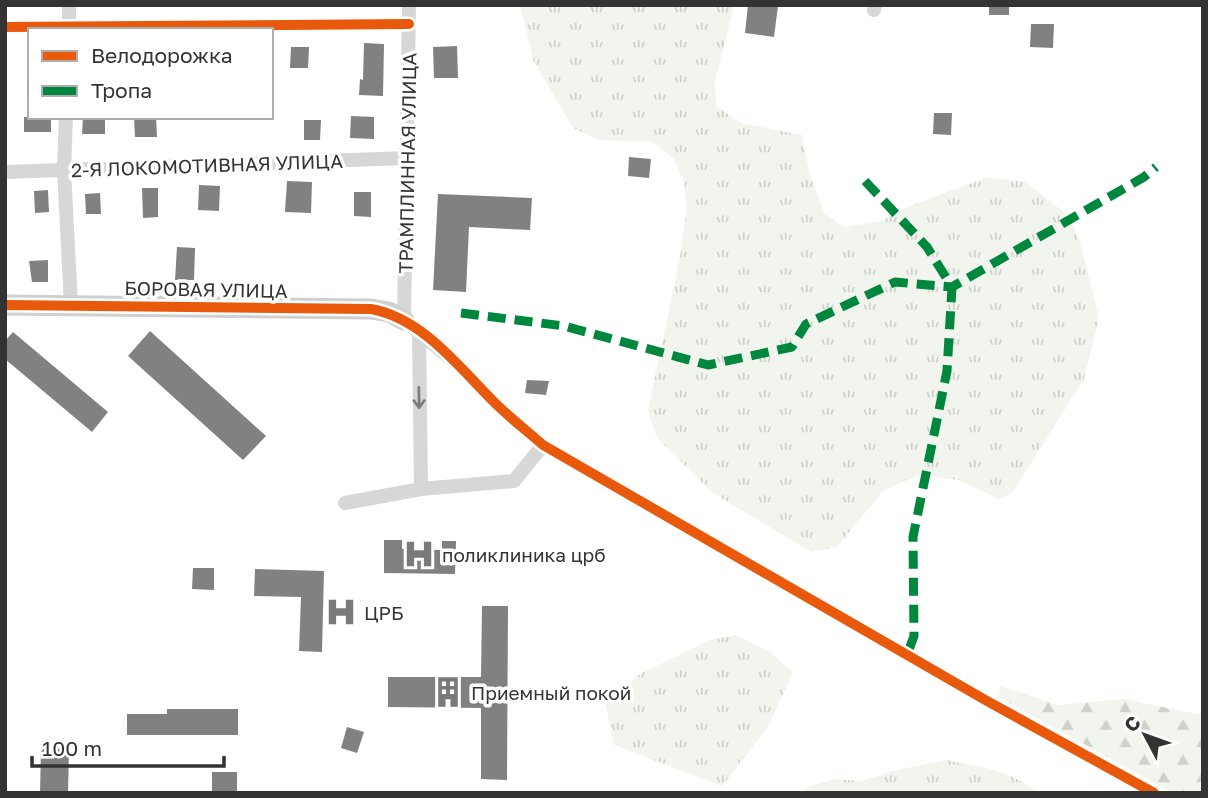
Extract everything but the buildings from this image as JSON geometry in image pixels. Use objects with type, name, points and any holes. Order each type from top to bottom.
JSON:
[{"type":"street","points":[[69,5],[69,28]]},
{"type":"street","name":"ТРАМПЛИННАЯ УЛИЦА","points":[[409,5],[411,325],[421,489]]},
{"type":"street","points":[[5,27],[409,24]]},
{"type":"street","points":[[66,119],[64,170],[71,305]]},
{"type":"street","name":"2-Я ЛОКОМОТИВНАЯ УЛИЦА","points":[[5,172],[408,158]]},
{"type":"street","name":"БОРОВАЯ УЛИЦА","points":[[5,305],[371,309],[389,312],[411,325]]},
{"type":"street","points":[[411,325],[542,445],[987,701],[1154,793]]},
{"type":"street","points":[[345,503],[421,489],[514,481],[542,445]]},
{"type":"green space","points":[[520,5],[734,5],[715,81],[716,106],[741,123],[802,135],[809,171],[824,213],[844,227],[881,221],[910,206],[988,177],[1025,182],[1069,216],[1080,242],[1098,322],[1084,379],[1012,493],[999,499],[959,480],[918,475],[883,491],[837,547],[811,552],[713,493],[657,438],[648,411],[680,257],[687,208],[684,182],[673,158],[653,142],[599,140],[573,128],[534,62]]},
{"type":"green space","points":[[736,635],[768,651],[793,672],[768,727],[722,786],[614,745],[605,701],[640,674],[710,640]]},
{"type":"green space","points":[[1000,686],[1058,705],[1124,699],[1197,714],[1203,712],[1203,793],[1173,793],[998,697]]},
{"type":"green space","points":[[946,760],[1007,774],[1038,793],[802,793],[809,786],[835,779],[860,781]]},
{"type":"marked path","points":[[461,313],[564,326],[708,365],[792,347],[806,324],[895,282],[952,287],[1144,177],[1156,167]]},
{"type":"marked path","points":[[865,181],[927,247],[952,287],[947,371],[913,537],[914,636],[907,655]]},
{"type":"cycle path","points":[[5,27],[409,24]]},
{"type":"cycle path","points":[[5,305],[371,309],[389,314],[407,322],[438,345],[500,408],[543,445],[987,701],[1154,793]]},
{"type":"place","name":"поликлиника црб","points":[[419,554]]},
{"type":"place","name":"ЦРБ","points":[[341,612]]},
{"type":"place","name":"Приемный покой","points":[[448,692]]}]
